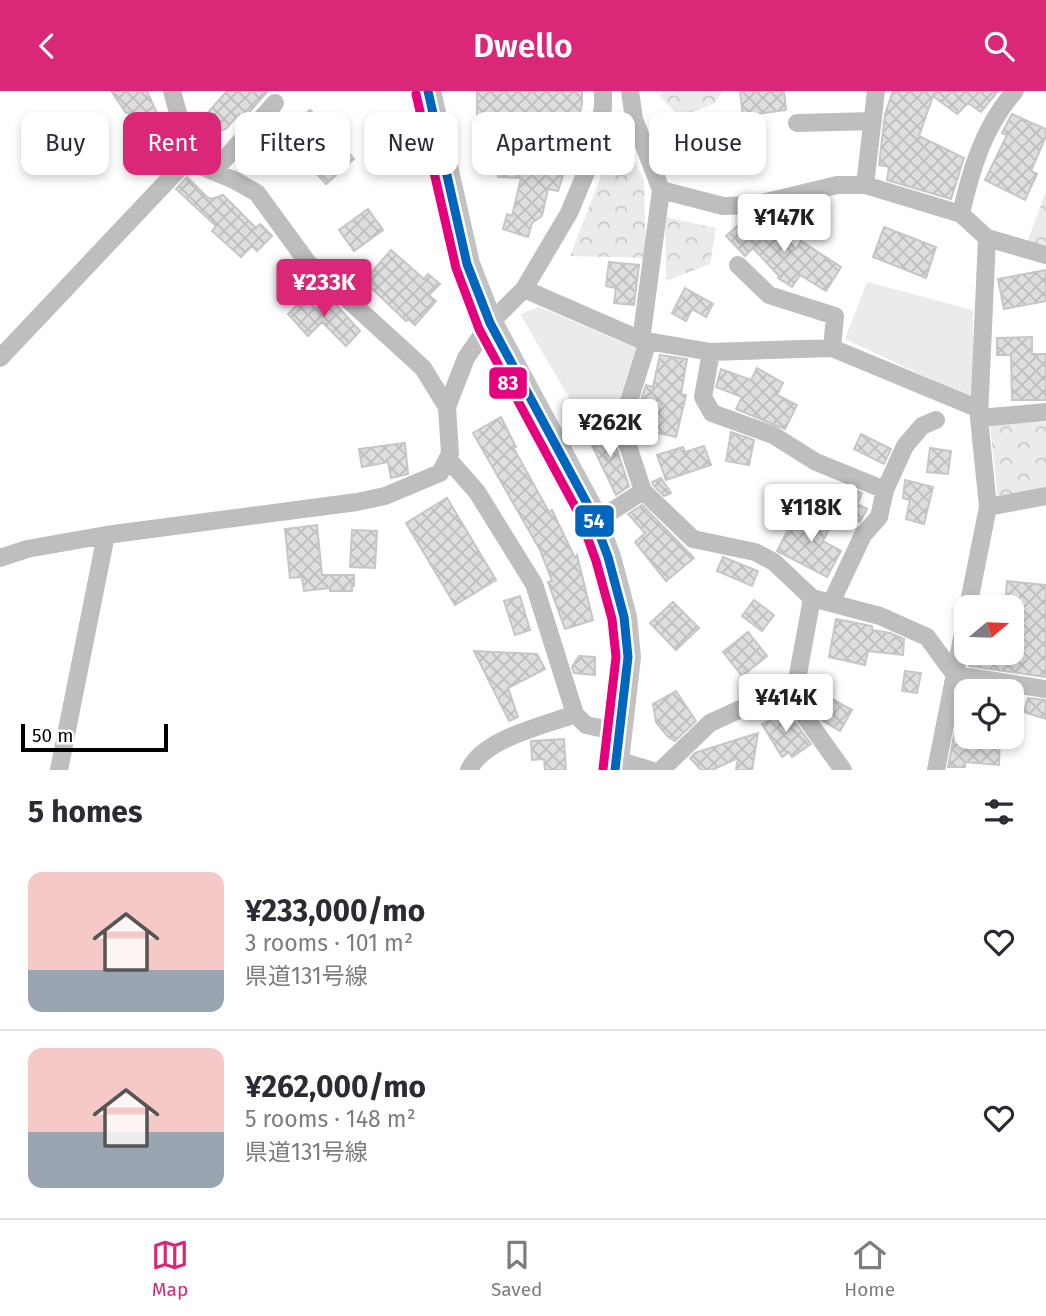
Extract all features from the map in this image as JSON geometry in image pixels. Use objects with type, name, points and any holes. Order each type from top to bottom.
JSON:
[{"type":"main road","points":[[428,91],[467,264],[490,323],[595,523],[608,557],[624,617],[628,657],[615,765]]},
{"type":"street","points":[[172,91],[178,112]]},
{"type":"street","points":[[0,558],[27,549],[106,535],[357,502],[385,496],[440,474],[450,454],[447,407],[466,358],[490,323],[524,289],[569,213],[592,158],[603,108],[603,91]]},
{"type":"street","points":[[630,91],[634,119],[661,190],[644,340],[625,414],[625,437],[643,491],[694,539],[755,552],[774,562],[812,597],[880,616],[927,637],[955,675],[1046,689]]},
{"type":"street","points":[[865,185],[876,91]]},
{"type":"street","points":[[961,214],[967,186],[985,134],[1015,91]]},
{"type":"street","points":[[221,163],[275,103]]},
{"type":"street","points":[[797,123],[873,121]]},
{"type":"street","points":[[0,358],[173,175]]},
{"type":"street","points":[[221,175],[257,193],[308,263],[423,368],[447,407]]},
{"type":"street","points":[[661,190],[723,206],[754,205],[837,185],[865,185],[961,214],[987,239],[1046,255]]},
{"type":"street","points":[[970,595],[988,507],[979,413],[987,239]]},
{"type":"street","points":[[738,265],[769,295],[835,316],[832,348]]},
{"type":"street","points":[[524,289],[644,340],[711,352],[832,348],[979,413],[1046,412]]},
{"type":"street","points":[[711,352],[703,397],[712,413],[773,435],[816,462],[885,490]]},
{"type":"street","points":[[831,603],[863,535],[879,517],[885,490],[905,446],[922,426],[936,420]]},
{"type":"street","points":[[448,459],[477,492],[534,584],[575,714],[586,725],[619,733]]},
{"type":"street","points":[[595,523],[643,491]]},
{"type":"street","points":[[988,507],[1046,496]]},
{"type":"street","points":[[59,770],[106,535]]},
{"type":"street","points":[[790,696],[797,680],[812,597]]},
{"type":"street","points":[[936,770],[957,665]]},
{"type":"street","points":[[661,770],[710,723],[747,706],[790,696]]},
{"type":"street","points":[[790,696],[843,770]]},
{"type":"street","points":[[469,770],[480,753],[493,744],[575,714]]},
{"type":"street","points":[[615,765],[650,770]]},
{"type":"green space","points":[[663,91],[723,91],[715,103],[692,112],[675,112],[659,96]]},
{"type":"green space","points":[[635,162],[644,180],[646,258],[570,256],[602,175],[635,175]]},
{"type":"green space","points":[[1046,191],[1046,251],[1026,245]]},
{"type":"green space","points":[[665,217],[716,228],[710,264],[666,281]]},
{"type":"green space","points":[[867,282],[973,310],[973,399],[845,339]]},
{"type":"green space","points":[[539,307],[636,348],[612,423],[589,432],[520,314]]},
{"type":"green space","points":[[1046,422],[1046,488],[998,499],[990,425]]},
{"type":"building","points":[[111,91],[147,91],[156,112],[129,112],[125,112]]},
{"type":"building","points":[[227,91],[268,91],[249,112],[235,112],[235,119],[226,129],[221,131],[221,112],[208,112]]},
{"type":"building","points":[[477,91],[582,91],[580,112],[477,112]]},
{"type":"building","points":[[740,91],[784,91],[786,110],[743,112]]},
{"type":"building","points":[[893,91],[998,91],[981,112],[968,103],[957,114],[933,96],[919,136],[964,158],[951,199],[887,180],[889,167],[879,165],[885,114]]},
{"type":"building","points":[[1012,114],[1046,129],[1046,136],[1031,171],[1037,174],[1025,200],[985,180],[1007,135],[1002,133]]},
{"type":"building","points":[[318,175],[336,175],[326,184]]},
{"type":"building","points":[[563,175],[558,191],[548,189],[542,216],[532,223],[528,237],[503,229],[507,214],[512,216],[521,178],[498,177]]},
{"type":"building","points":[[187,177],[211,199],[223,195],[256,228],[260,224],[272,236],[257,251],[252,246],[241,257],[212,231],[216,226],[176,189]]},
{"type":"building","points":[[368,209],[383,230],[354,251],[339,230]]},
{"type":"building","points":[[747,217],[758,226],[767,218],[796,249],[801,241],[841,267],[826,291],[800,275],[792,287],[778,278],[753,248],[745,256],[726,236]]},
{"type":"building","points":[[884,227],[936,247],[926,278],[873,257]]},
{"type":"building","points":[[391,250],[424,279],[428,274],[440,284],[429,295],[436,301],[415,325],[408,319],[406,321],[364,281]]},
{"type":"building","points":[[609,262],[639,265],[634,305],[614,303],[616,288],[606,286]]},
{"type":"building","points":[[1046,270],[1046,301],[1004,309],[998,279]]},
{"type":"building","points":[[685,288],[713,304],[706,317],[692,309],[686,321],[672,313]]},
{"type":"building","points":[[305,297],[316,309],[329,297],[360,331],[346,346],[322,322],[308,336],[288,314]]},
{"type":"building","points":[[1032,337],[1032,354],[1046,354],[1046,400],[1012,400],[1011,355],[997,355],[997,338]]},
{"type":"building","points":[[660,355],[687,359],[681,394],[686,395],[676,437],[636,428],[636,416],[646,385],[653,387]]},
{"type":"building","points":[[757,368],[783,383],[777,395],[797,405],[785,429],[736,409],[742,397],[716,387],[721,369],[751,380]]},
{"type":"building","points":[[501,417],[516,447],[513,447],[549,512],[552,510],[575,558],[577,555],[593,620],[565,629],[540,550],[473,433]]},
{"type":"building","points":[[614,428],[614,441],[629,486],[616,495],[588,437]]},
{"type":"building","points":[[731,432],[754,440],[749,465],[726,461]]},
{"type":"building","points":[[861,434],[891,449],[884,464],[854,449]]},
{"type":"building","points":[[405,443],[408,474],[391,478],[388,462],[362,467],[359,449]]},
{"type":"building","points":[[704,446],[711,465],[666,480],[657,455],[683,447],[685,452]]},
{"type":"building","points":[[930,448],[951,451],[948,474],[927,472]]},
{"type":"building","points":[[661,478],[671,493],[664,496],[652,482]]},
{"type":"building","points":[[905,480],[933,487],[924,524],[906,519],[910,500],[903,498]]},
{"type":"building","points":[[848,487],[862,493],[857,504],[867,509],[860,522],[837,512]]},
{"type":"building","points":[[447,498],[496,580],[455,605],[406,523]]},
{"type":"building","points":[[642,505],[694,558],[666,581],[635,542],[645,533],[628,514]]},
{"type":"building","points":[[811,508],[834,518],[823,541],[841,551],[827,577],[777,551],[791,524],[801,530]]},
{"type":"building","points":[[317,525],[322,575],[354,575],[352,591],[330,591],[330,588],[304,591],[302,577],[290,578],[285,529]]},
{"type":"building","points":[[352,530],[377,531],[375,568],[350,567]]},
{"type":"building","points":[[723,557],[758,571],[752,586],[717,571]]},
{"type":"building","points":[[1007,581],[1046,585],[1046,677],[969,666],[1024,665],[1024,595],[1006,595]]},
{"type":"building","points":[[520,596],[530,630],[515,635],[504,601]]},
{"type":"building","points":[[754,600],[774,615],[762,631],[742,616]]},
{"type":"building","points":[[673,602],[699,628],[676,650],[650,623]]},
{"type":"building","points":[[836,619],[872,626],[872,630],[904,639],[903,655],[868,651],[865,665],[829,657]]},
{"type":"building","points":[[748,632],[767,656],[742,676],[723,652]]},
{"type":"building","points":[[474,651],[537,654],[545,669],[508,688],[518,717],[509,721]]},
{"type":"building","points":[[579,656],[595,657],[595,675],[574,673],[572,667]]},
{"type":"building","points":[[905,671],[921,673],[917,693],[902,691]]},
{"type":"building","points":[[676,691],[696,721],[675,741],[668,737],[656,722],[653,704]]},
{"type":"building","points":[[1028,698],[1046,700],[1046,719],[1024,712]]},
{"type":"building","points":[[832,699],[852,710],[840,731],[820,719]]},
{"type":"building","points":[[785,709],[811,744],[792,757],[789,752],[782,757],[762,724],[774,718],[771,712]]},
{"type":"building","points":[[758,733],[752,770],[736,770],[738,758],[712,770],[701,770],[690,758],[695,753]]},
{"type":"building","points":[[954,736],[954,749],[1000,749],[999,765],[965,762],[965,767],[948,767]]},
{"type":"building","points":[[564,739],[566,770],[545,770],[544,759],[532,760],[531,741]]},
{"type":"transit line","name":"54","points":[[428,91],[467,264],[490,323],[590,509],[608,557],[624,617],[628,657],[615,770]]},
{"type":"transit line","name":"83","points":[[416,94],[456,268],[479,329],[579,514],[596,561],[612,619],[616,657],[603,769]]}]
